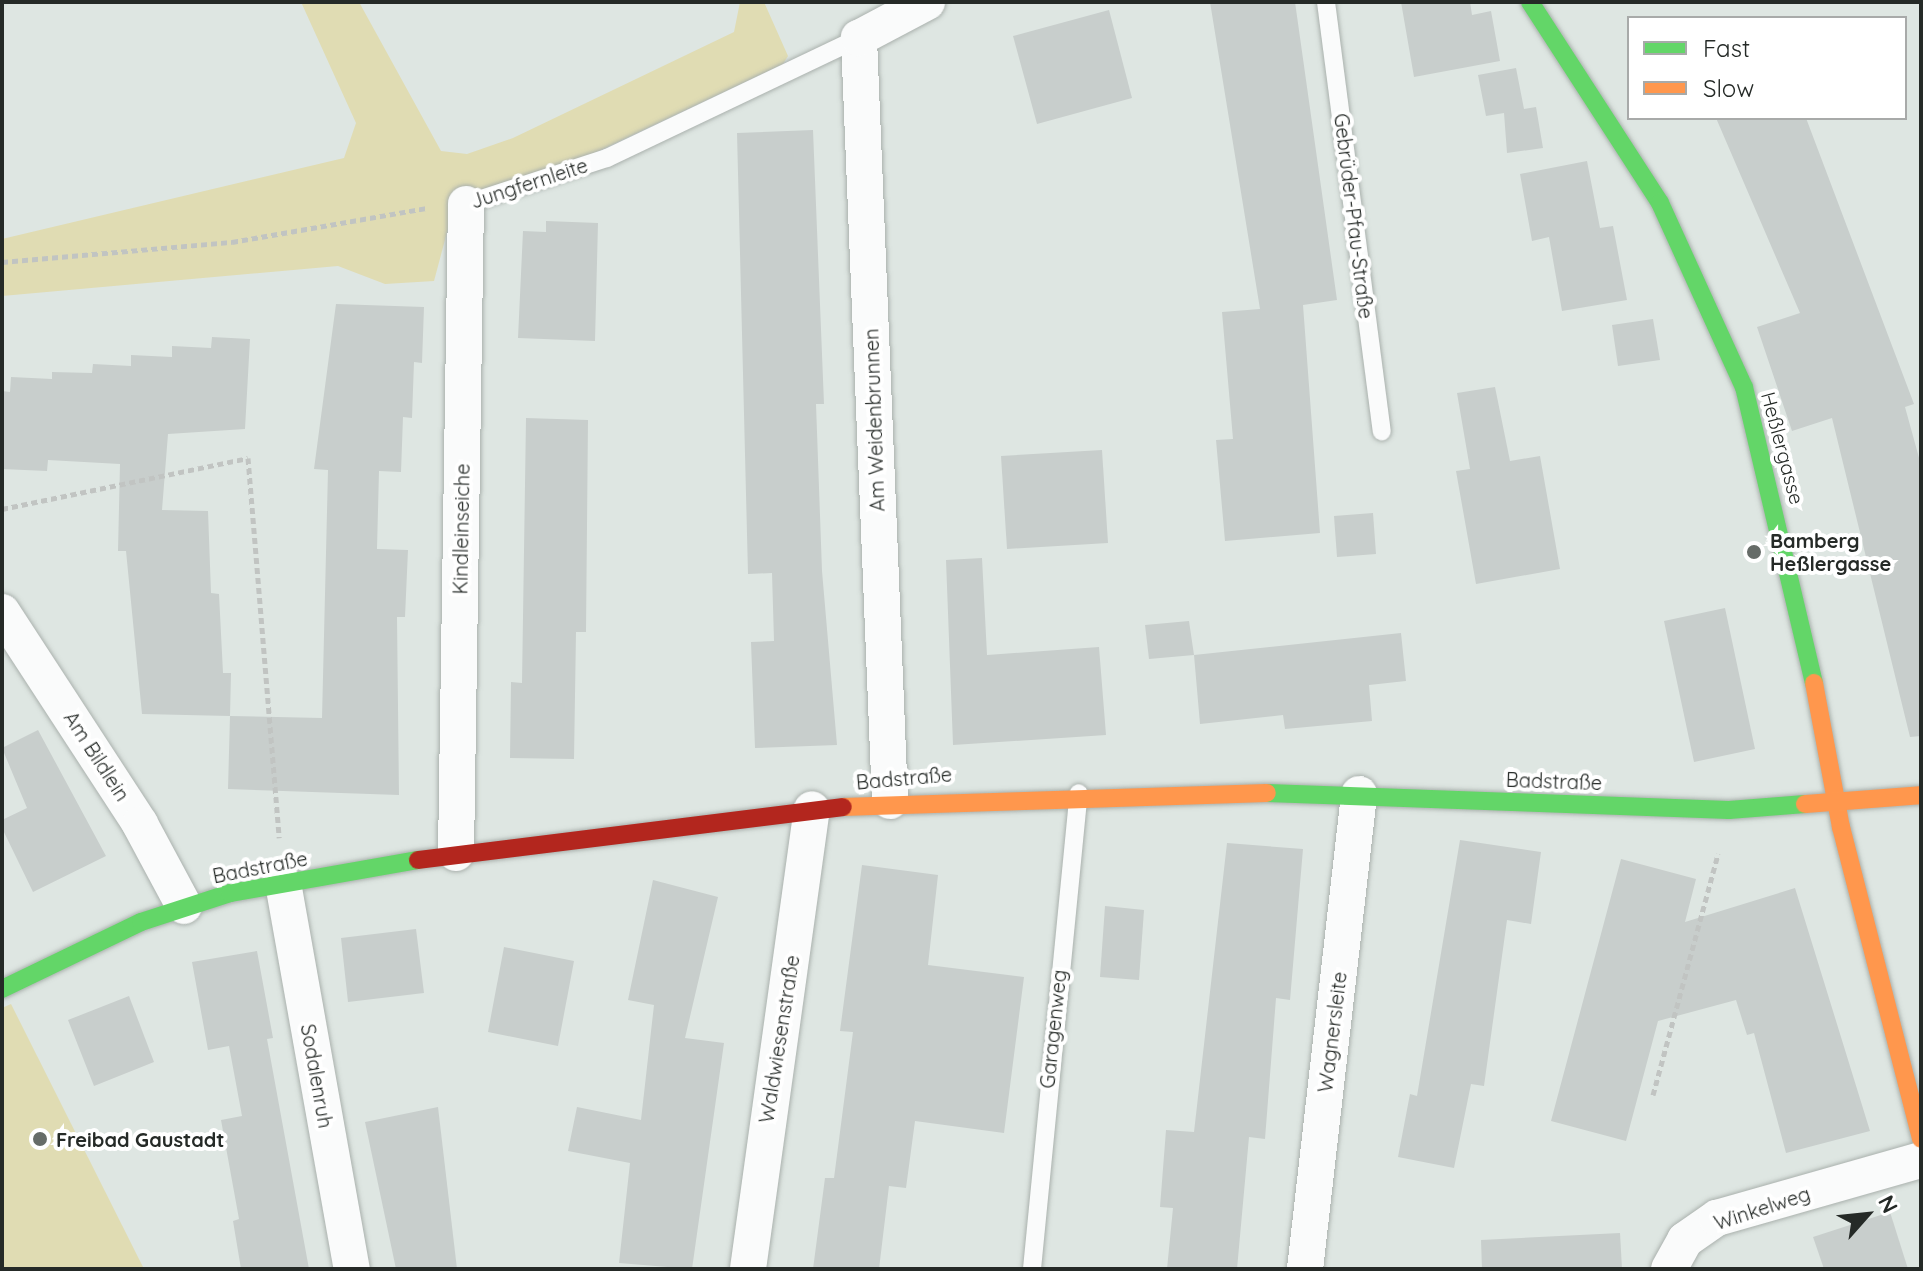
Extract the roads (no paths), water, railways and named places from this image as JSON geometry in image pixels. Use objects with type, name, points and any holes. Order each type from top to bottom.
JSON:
[{"type":"street","name":"Jungfernleite","points":[[859,38],[927,2]]},
{"type":"street","name":"Heßlergasse","points":[[1530,2],[1660,203],[1744,387],[1791,563],[1836,806],[1921,1139]]},
{"type":"street","name":"Am Weidenbrunnen","points":[[859,38],[890,801]]},
{"type":"street","name":"Kindleinseiche","points":[[456,853],[466,204]]},
{"type":"street","name":"Am Bildlein","points":[[2,612],[140,824],[184,906]]},
{"type":"street","name":"Badstraße","points":[[2,989],[184,906],[283,883],[456,853],[890,801],[1080,790],[1359,794],[1729,810],[1836,806],[1921,795]]},
{"type":"street","name":"Wagnersleite","points":[[1305,1269],[1359,794]]},
{"type":"street","name":"Waldwiesenstraße","points":[[748,1269],[812,809]]},
{"type":"street","name":"Sodalenruh","points":[[283,883],[352,1269]]},
{"type":"street","name":"Winkelweg","points":[[1669,1269],[1685,1240],[1717,1218],[1921,1160]]},
{"type":"lane","name":"Gebrüder-Pfau-Straße","points":[[1326,2],[1382,431]]},
{"type":"lane","name":"Jungfernleite","points":[[466,204],[607,158],[859,38]]},
{"type":"lane","name":"Garagenweg","points":[[1032,1269],[1080,790]]},
{"type":"place","name":"Bamberg Heßlergasse","points":[[1754,552]]},
{"type":"place","name":"Freibad Gaustadt","points":[[40,1139]]}]
